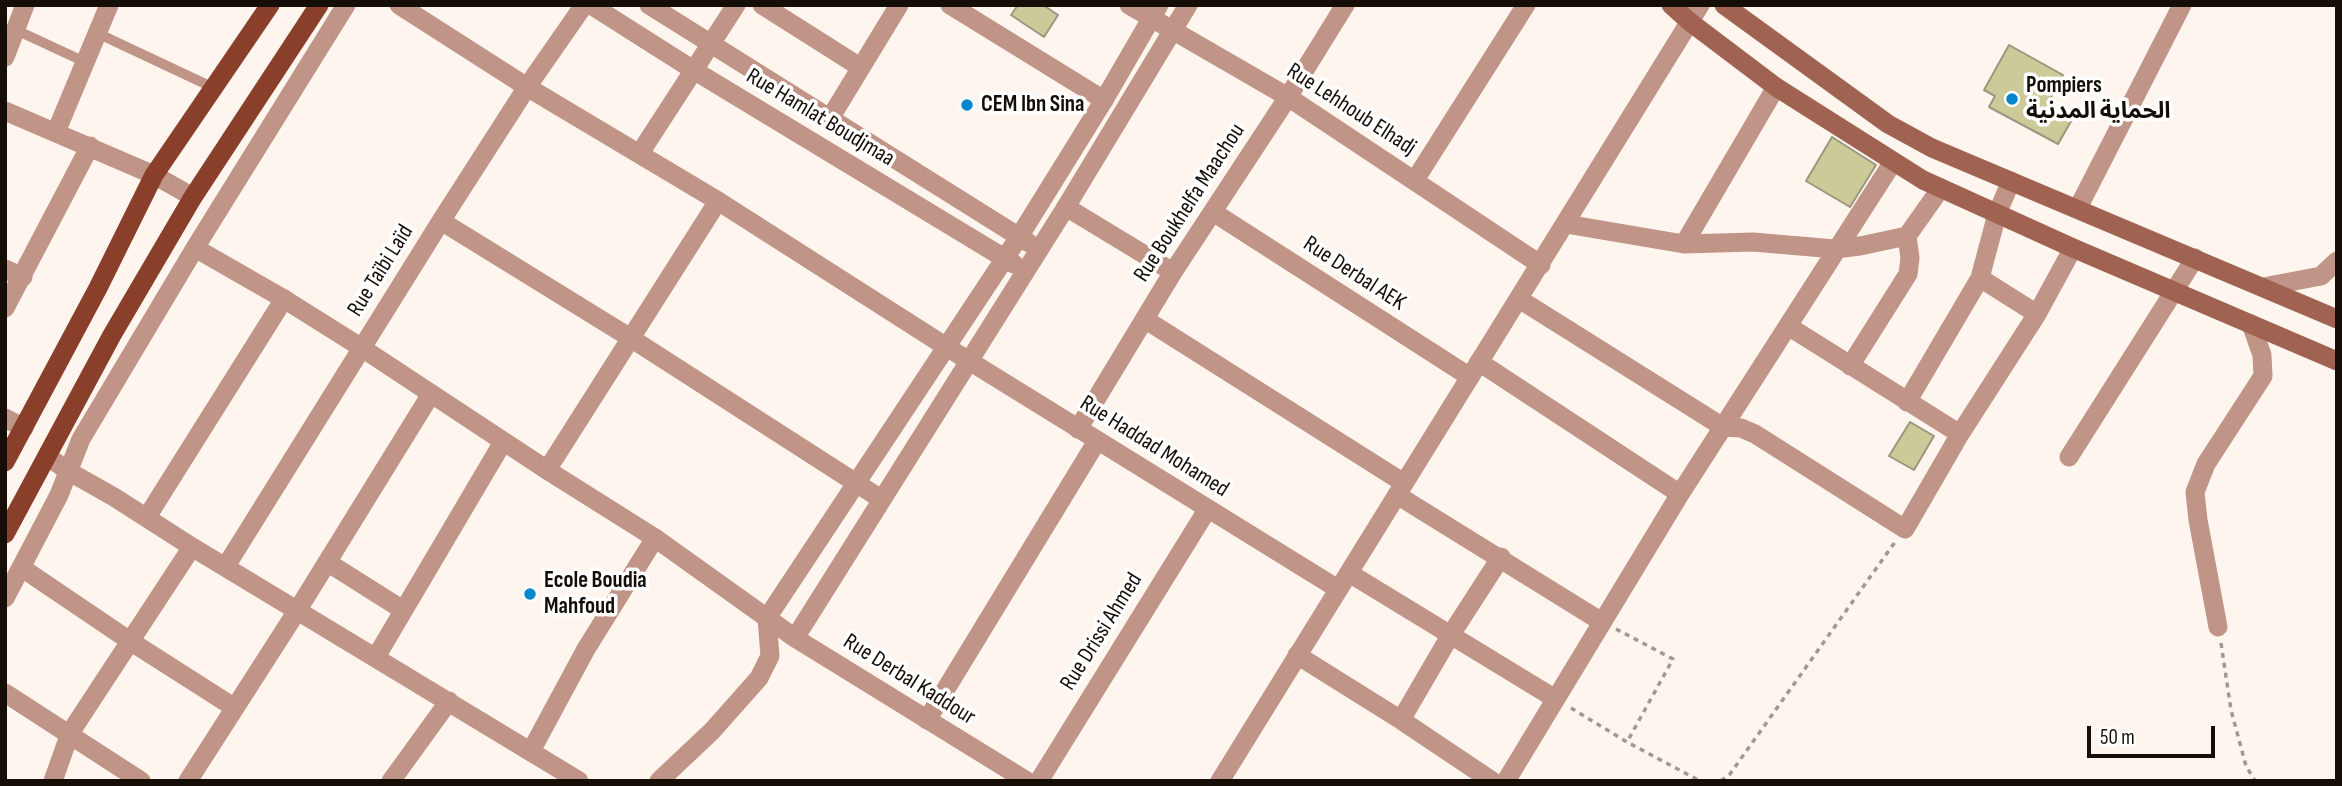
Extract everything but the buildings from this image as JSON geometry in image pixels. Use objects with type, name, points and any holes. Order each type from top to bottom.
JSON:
[{"type":"main road","points":[[5,462],[98,288],[153,175],[215,89],[270,5]]},
{"type":"main road","points":[[5,534],[113,335],[193,197],[319,5]]},
{"type":"main road","points":[[1671,5],[1695,14],[1776,87],[1893,162],[1941,188],[2073,248],[2337,361]]},
{"type":"main road","points":[[1724,5],[1888,124],[1932,148],[2337,319]]},
{"type":"street","points":[[5,57],[25,5]]},
{"type":"street","points":[[56,132],[109,5]]},
{"type":"street","points":[[5,598],[59,495],[81,439],[195,248],[346,5]]},
{"type":"street","name":"Rue Haddad Mohamed","points":[[399,5],[527,87],[718,201],[1207,510],[1450,636],[1554,698]]},
{"type":"street","name":"Rue Taïbi Laïd","points":[[226,566],[441,221],[527,87],[584,5]]},
{"type":"street","name":"Rue Hamlat Boudjmaa","points":[[591,5],[1024,271]]},
{"type":"street","name":"Rue Hamlat Boudjmaa","points":[[649,5],[1039,248]]},
{"type":"street","points":[[640,153],[736,5]]},
{"type":"street","points":[[762,5],[860,67]]},
{"type":"street","points":[[830,120],[899,5]]},
{"type":"street","points":[[950,5],[1104,100]]},
{"type":"street","name":"Rue Lehhoub Elhadj","points":[[1129,5],[1155,12],[1172,32],[1288,97],[1541,265]]},
{"type":"street","points":[[770,656],[795,638],[1066,207],[1188,5]]},
{"type":"street","name":"Rue Boukhelfa Maachou","points":[[1078,429],[1173,272],[1345,5]]},
{"type":"street","points":[[1415,180],[1526,5]]},
{"type":"street","points":[[2078,208],[2182,5]]},
{"type":"street","points":[[659,781],[712,731],[751,688],[767,665],[770,656],[767,618],[945,345],[1019,237],[1155,12]]},
{"type":"street","points":[[1220,781],[1695,14]]},
{"type":"street","points":[[1684,244],[1776,87]]},
{"type":"street","points":[[5,111],[90,146],[193,197]]},
{"type":"street","points":[[5,307],[14,273],[90,146]]},
{"type":"street","points":[[1506,781],[1680,494],[1893,162]]},
{"type":"street","points":[[1907,402],[1980,278],[1997,214],[2011,181]]},
{"type":"street","points":[[1566,224],[1684,244],[1754,242],[1835,249],[1907,236],[1941,188]]},
{"type":"street","points":[[547,470],[629,337],[718,201]]},
{"type":"street","points":[[1066,207],[1173,272]]},
{"type":"street","name":"Rue Derbal AEK","points":[[1213,212],[1680,494]]},
{"type":"street","points":[[441,221],[629,337],[881,499]]},
{"type":"street","points":[[1850,366],[1908,274],[1910,258],[1907,236]]},
{"type":"street","name":"Rue Derbal Kaddour","points":[[195,248],[362,348],[503,442],[655,538],[795,638],[1027,781]]},
{"type":"street","points":[[1519,299],[1723,426],[1741,428],[1755,434],[1905,529],[1959,434],[2037,314],[2073,248]]},
{"type":"street","points":[[2069,457],[2196,258]]},
{"type":"street","points":[[2263,287],[2321,276],[2337,261]]},
{"type":"street","points":[[1980,278],[2037,314]]},
{"type":"street","points":[[147,517],[284,299]]},
{"type":"street","points":[[1146,320],[1602,622]]},
{"type":"street","points":[[2218,627],[2195,492],[2206,464],[2263,376],[2262,355],[2251,324]]},
{"type":"street","points":[[1788,326],[1959,434]]},
{"type":"street","points":[[188,781],[431,394]]},
{"type":"street","points":[[5,418],[24,428]]},
{"type":"street","points":[[927,720],[1097,441]]},
{"type":"street","points":[[376,657],[503,442]]},
{"type":"street","points":[[47,456],[579,781]]},
{"type":"street","name":"Rue Drissi Ahmed","points":[[1039,781],[1207,510]]},
{"type":"street","points":[[531,751],[586,649],[655,538]]},
{"type":"street","points":[[53,781],[70,733],[192,547]]},
{"type":"street","points":[[1401,720],[1450,636],[1501,557]]},
{"type":"street","points":[[327,562],[403,610]]},
{"type":"street","points":[[22,568],[234,708]]},
{"type":"street","points":[[1297,654],[1492,781]]},
{"type":"street","points":[[5,693],[141,781]]},
{"type":"street","points":[[391,781],[449,701]]},
{"type":"lane","points":[[16,30],[85,62]]},
{"type":"lane","points":[[97,33],[215,89]]},
{"type":"path","points":[[1721,781],[1730,774],[1905,529]]},
{"type":"path","points":[[1602,622],[1673,659],[1627,742]]},
{"type":"path","points":[[2218,627],[2231,710],[2246,766],[2255,781]]},
{"type":"path","points":[[1554,698],[1627,742],[1700,781]]},
{"type":"place","name":"Pompiers الحماية المدنية","points":[[2012,99]]},
{"type":"place","name":"CEM Ibn Sina","points":[[967,105]]},
{"type":"place","name":"Ecole Boudia Mahfoud","points":[[530,594]]}]
